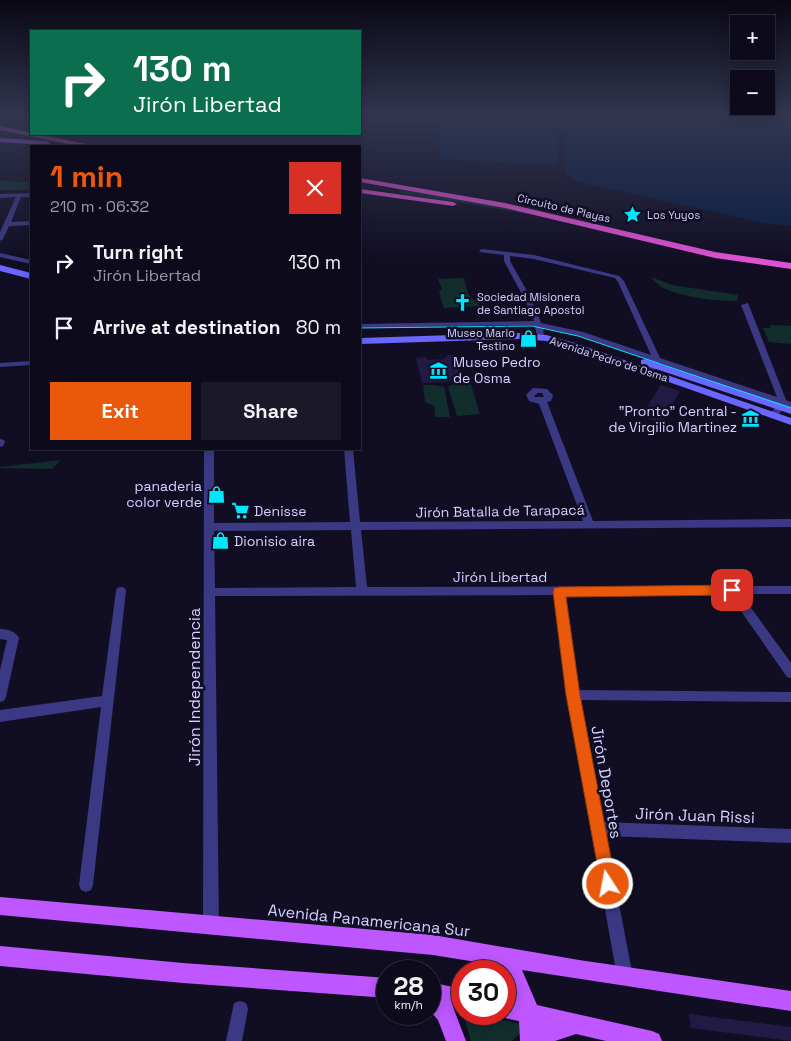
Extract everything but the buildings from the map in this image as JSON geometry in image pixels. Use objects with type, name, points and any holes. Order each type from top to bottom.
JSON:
[{"type":"highway","name":"Circuito de Playas","points":[[361,180],[509,206],[702,253],[791,266]]},
{"type":"highway","name":"Circuito de Playas","points":[[361,190],[514,214],[696,258],[732,265],[791,272]]},
{"type":"main road","points":[[0,261],[30,268]]},
{"type":"main road","points":[[0,268],[30,276]]},
{"type":"main road","name":"Avenida Pedro de Osma","points":[[361,341],[520,336],[539,330]]},
{"type":"main road","name":"Avenida Pedro de Osma","points":[[361,333],[539,330],[572,346],[653,366],[791,411]]},
{"type":"main road","name":"Avenida Pedro de Osma","points":[[782,408],[791,422]]},
{"type":"main road","name":"Avenida Panamericana Sur","points":[[0,906],[433,945],[625,977],[791,1001]]},
{"type":"main road","points":[[0,956],[183,973],[376,987]]},
{"type":"main road","points":[[501,957],[525,994],[529,1013],[531,1041],[575,1024]]},
{"type":"main road","points":[[441,1008],[446,1014],[456,1041]]},
{"type":"main road","points":[[516,1010],[652,1041]]},
{"type":"street","points":[[0,196],[30,195]]},
{"type":"street","points":[[0,239],[19,196]]},
{"type":"street","points":[[0,218],[7,222],[30,222]]},
{"type":"street","points":[[482,251],[534,257],[611,274],[621,281],[653,366]]},
{"type":"street","points":[[507,254],[507,261],[539,330]]},
{"type":"street","points":[[0,255],[30,262]]},
{"type":"street","points":[[745,305],[782,408]]},
{"type":"street","name":"Avenida Pedro de Osma","points":[[361,326],[539,330]]},
{"type":"street","points":[[0,366],[30,363]]},
{"type":"street","name":"Avenida Pedro de Osma","points":[[653,366],[782,408]]},
{"type":"street","points":[[542,401],[589,524]]},
{"type":"street","name":"Jirón Independencia","points":[[209,450],[211,926]]},
{"type":"street","points":[[348,450],[362,592]]},
{"type":"street","name":"Jirón Batalla de Tarapacá","points":[[209,527],[791,523]]},
{"type":"street","points":[[732,590],[791,672]]},
{"type":"street","name":"Jirón Libertad","points":[[210,592],[791,590]]},
{"type":"street","points":[[86,885],[121,591]]},
{"type":"street","name":"Jirón Deportes","points":[[559,592],[573,695],[625,977]]},
{"type":"street","points":[[0,634],[7,634],[13,638],[0,697]]},
{"type":"street","points":[[573,695],[791,697]]},
{"type":"street","points":[[0,716],[108,701]]},
{"type":"street","name":"Jirón Juan Rissi","points":[[598,829],[791,836]]},
{"type":"street","points":[[234,1041],[240,1009]]},
{"type":"green space","points":[[0,180],[30,183],[30,190],[0,190]]},
{"type":"green space","points":[[406,190],[530,212],[528,214],[400,193],[400,191]]},
{"type":"green space","points":[[651,277],[672,285],[738,295],[737,301],[703,299],[678,293],[657,284]]},
{"type":"green space","points":[[464,278],[468,294],[480,306],[444,308],[439,292],[442,289],[438,279]]},
{"type":"green space","points":[[770,325],[791,326],[791,344],[769,342],[763,328],[770,328]]},
{"type":"green space","points":[[470,382],[480,414],[457,416],[448,387],[456,383]]},
{"type":"green space","points":[[423,385],[444,387],[450,417],[435,417],[434,406],[425,402]]},
{"type":"green space","points":[[61,460],[52,469],[0,468],[0,467]]},
{"type":"green space","points":[[520,1024],[521,1032],[512,1041],[471,1041],[466,1025]]},
{"type":"water","points":[[565,165],[791,165],[791,226],[763,223],[579,182],[566,175]]},
{"type":"tram line","points":[[361,328],[532,326],[578,336],[791,408]]},
{"type":"place","name":"Los Yuyos","points":[[633,215]]},
{"type":"place","name":"Sociedad Misionera de Santiago Apostol","points":[[463,303]]},
{"type":"place","name":"Museo Mario Testino","points":[[529,339]]},
{"type":"place","name":"Museo Pedro de Osma","points":[[439,370]]},
{"type":"place","name":"\"Pronto\" Central - de Virgilio Martinez","points":[[751,419]]},
{"type":"place","name":"panaderia color verde","points":[[216,494]]},
{"type":"place","name":"Denisse","points":[[240,511]]},
{"type":"place","name":"Dionisio aira","points":[[220,541]]},
{"type":"route","points":[[608,884],[573,695],[559,592],[732,590]]}]
